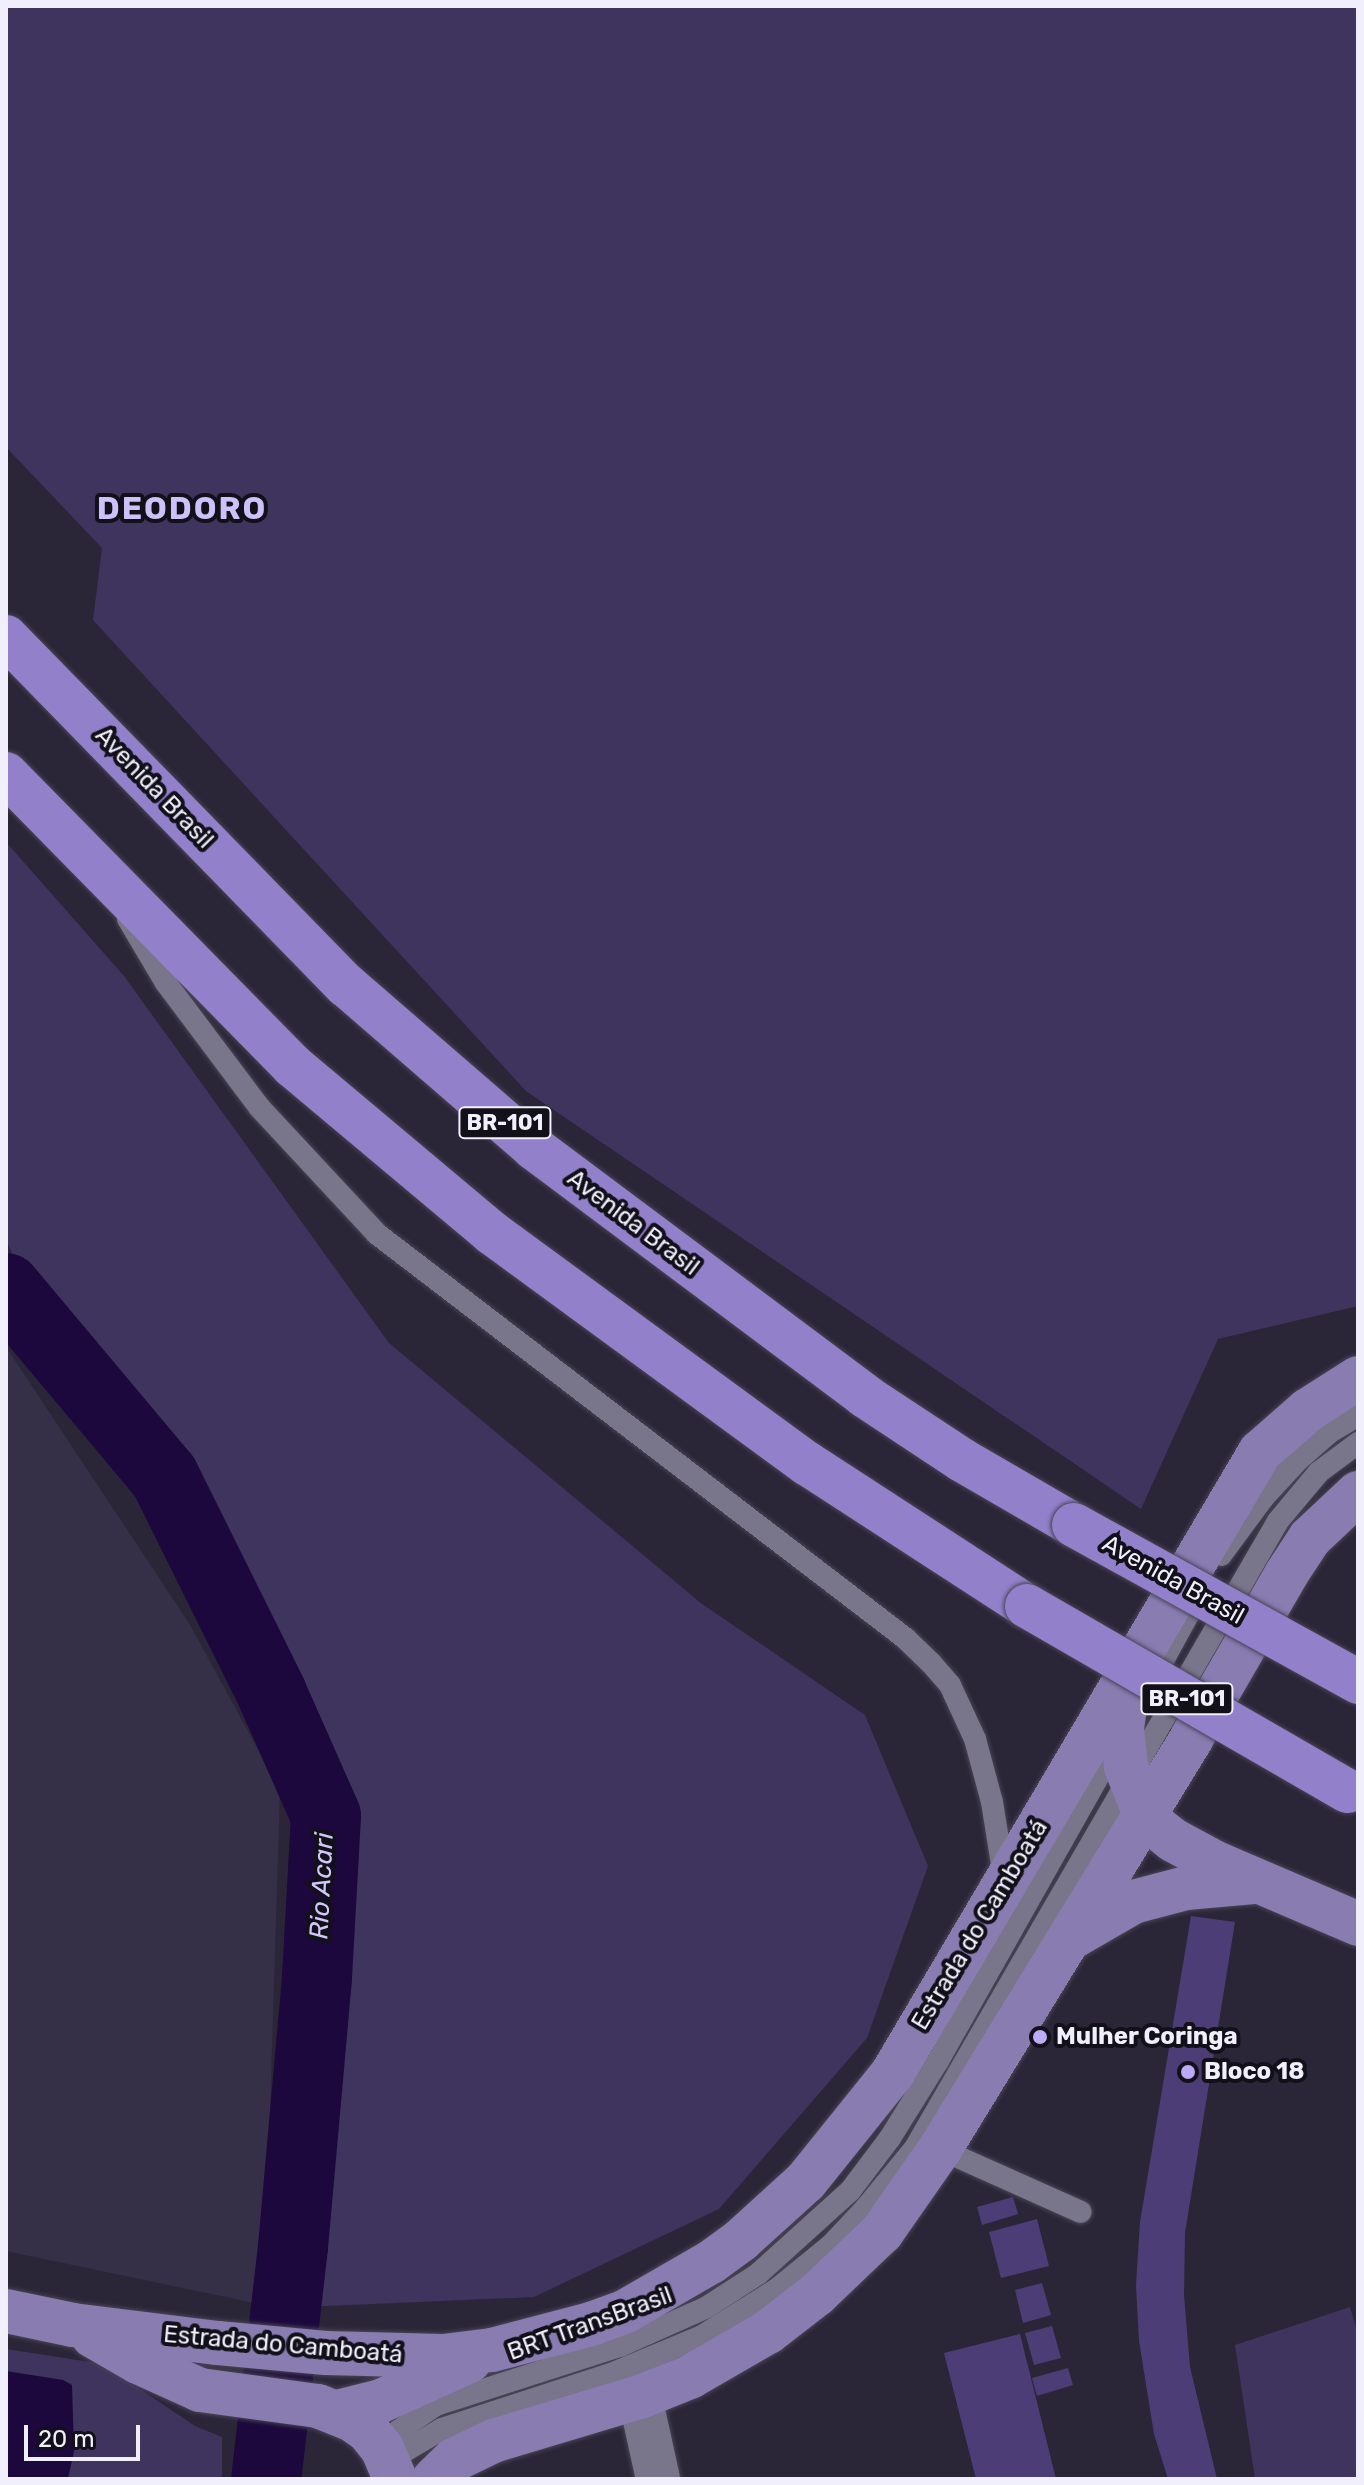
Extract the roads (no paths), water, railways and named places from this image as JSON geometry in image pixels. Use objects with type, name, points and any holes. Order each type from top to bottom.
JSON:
[{"type":"highway","name":"Avenida Brasil","points":[[6,637],[346,985],[534,1148],[865,1396],[962,1460],[1358,1682]]},
{"type":"highway","name":"BR-101","points":[[6,774],[293,1066],[492,1233],[808,1464],[1027,1606],[1353,1794]]},
{"type":"main road","name":"Estrada do Camboatá","points":[[6,2311],[73,2325],[218,2343],[326,2353],[443,2356],[492,2350],[626,2311],[711,2262],[773,2212],[826,2159],[892,2074],[1132,1663],[1260,1452],[1308,1410],[1358,1378]]},
{"type":"main road","points":[[434,2479],[454,2460],[493,2441],[640,2397],[690,2377],[768,2332],[817,2294],[882,2232],[940,2149],[1068,1940],[1132,1812],[1310,1538],[1358,1493]]},
{"type":"main road","points":[[1132,1663],[1121,1736],[1132,1812],[1173,1840],[1358,1924]]},
{"type":"main road","points":[[1068,1940],[1133,1902],[1186,1888],[1260,1882]]},
{"type":"main road","name":"Estrada do Camboatá","points":[[73,2325],[172,2379],[223,2395],[328,2409],[381,2401],[492,2350]]},
{"type":"main road","points":[[328,2409],[368,2431],[383,2469]]},
{"type":"street","points":[[640,2397],[658,2479]]},
{"type":"lane","points":[[97,866],[166,983],[208,1041],[299,1153],[377,1234],[905,1638],[950,1685],[975,1739],[992,1802],[1013,1929]]},
{"type":"lane","name":"BRT TransBrasil","points":[[383,2469],[411,2420],[436,2405],[560,2367],[670,2326],[729,2294],[777,2258],[850,2191],[868,2169],[938,2061],[1221,1555],[1298,1460],[1330,1432],[1358,1415]]},
{"type":"lane","points":[[383,2469],[442,2429],[661,2355],[702,2336],[777,2289],[831,2245],[907,2158],[1022,1960],[1132,1812],[1278,1521],[1319,1472],[1358,1443]]},
{"type":"lane","points":[[1022,1960],[1132,1812]]},
{"type":"lane","points":[[940,2149],[1081,2212]]},
{"type":"lane","points":[[383,2469],[390,2418],[423,2383]]},
{"type":"waterway","name":"Rio Acari","points":[[6,1288],[164,1476],[272,1694],[326,1816],[317,1978],[293,2247],[266,2479]]},
{"type":"place","name":"Mulher Coringa","points":[[1040,2037]]},
{"type":"place","name":"Bloco 18","points":[[1188,2072]]},
{"type":"district","name":"DEODORO","points":[[182,508]]}]
